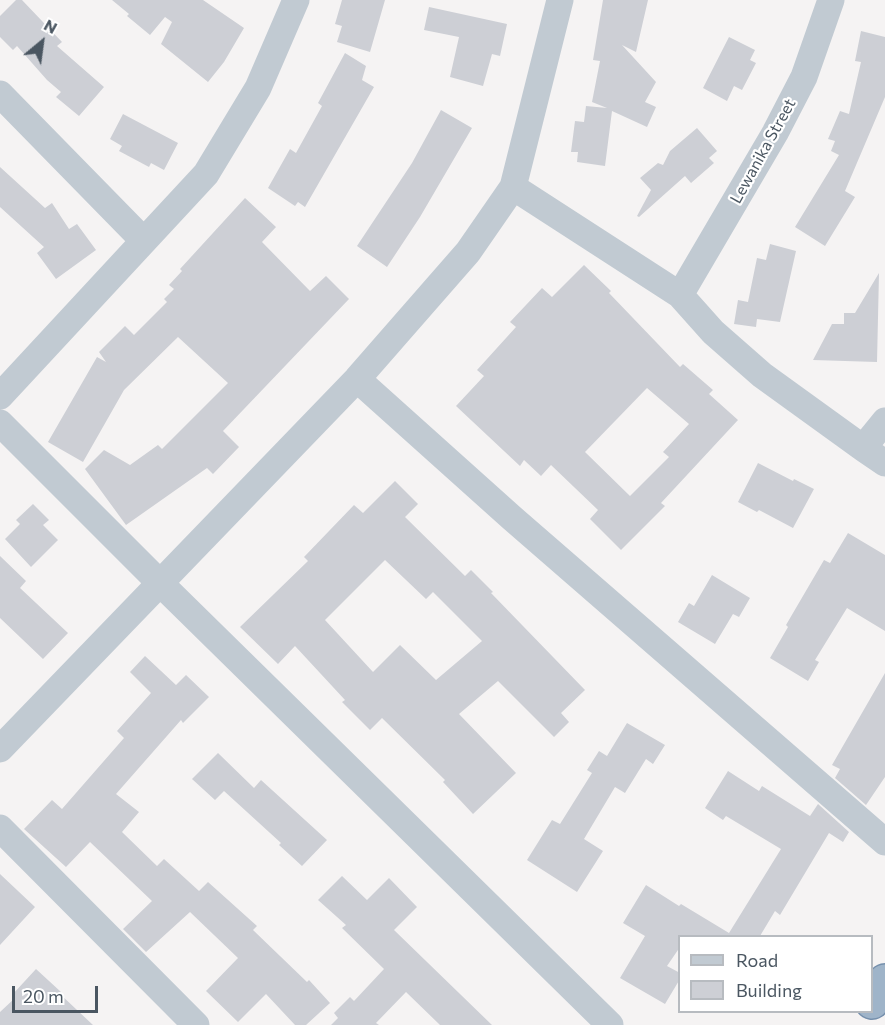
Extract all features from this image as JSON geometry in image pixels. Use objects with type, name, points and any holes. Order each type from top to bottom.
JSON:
[{"type":"highway","points":[[873,1000],[885,981]]},
{"type":"street","points":[[0,396],[206,174],[258,88],[296,0]]},
{"type":"street","points":[[0,749],[357,379],[468,252],[513,187],[560,0]]},
{"type":"street","name":"Lewanika Street","points":[[680,295],[775,133],[804,77],[831,0]]},
{"type":"street","points":[[0,94],[143,240]]},
{"type":"street","points":[[513,187],[680,295],[713,332],[762,375],[885,463]]},
{"type":"street","points":[[357,379],[512,518],[885,842]]},
{"type":"street","points":[[862,448],[885,420]]},
{"type":"street","points":[[0,423],[610,1025]]},
{"type":"street","points":[[0,828],[196,1025]]},
{"type":"building","points":[[16,0],[22,0],[62,42],[57,46],[104,87],[79,116],[56,97],[61,92],[47,80],[17,46],[13,50],[0,37],[0,16]]},
{"type":"building","points":[[112,0],[203,0],[244,28],[224,62],[208,82],[161,44],[172,22],[165,17],[150,35]]},
{"type":"building","points":[[342,0],[385,0],[370,52],[337,42],[342,26],[335,24]]},
{"type":"building","points":[[603,0],[648,0],[636,52],[622,45],[656,82],[645,102],[656,107],[647,127],[612,111],[605,166],[577,162],[578,152],[571,152],[575,121],[584,122],[586,106],[607,108],[592,102],[600,61],[593,60]]},
{"type":"building","points":[[429,7],[507,24],[500,56],[492,54],[483,86],[450,77],[459,37],[424,30]]},
{"type":"building","points":[[861,31],[885,37],[885,97],[845,191],[855,197],[825,246],[795,227],[839,155],[831,151],[835,141],[828,139],[840,111],[849,114],[861,62],[855,61]]},
{"type":"building","points":[[729,37],[755,50],[750,60],[756,63],[742,90],[734,86],[727,101],[703,88]]},
{"type":"building","points":[[345,53],[366,66],[362,80],[374,87],[305,207],[298,202],[295,206],[268,188],[290,149],[296,153],[322,106],[318,103]]},
{"type":"building","points":[[441,110],[472,128],[420,217],[387,267],[357,246],[412,163]]},
{"type":"building","points":[[123,114],[178,143],[164,170],[151,163],[149,167],[119,151],[122,146],[110,139]]},
{"type":"building","points":[[697,128],[717,151],[709,158],[714,163],[691,183],[685,176],[639,217],[637,216],[651,190],[640,178],[658,163],[663,165],[670,151]]},
{"type":"building","points":[[0,167],[45,208],[52,203],[69,229],[77,224],[96,250],[56,279],[37,253],[44,247],[0,207]]},
{"type":"building","points":[[245,198],[276,227],[262,242],[310,291],[326,276],[349,299],[223,431],[239,447],[213,474],[207,468],[126,525],[85,469],[104,450],[130,465],[158,445],[162,449],[228,383],[178,337],[124,390],[83,462],[48,442],[97,357],[106,362],[99,352],[125,326],[134,335],[167,302],[164,299],[174,289],[169,285],[182,271],[180,269]]},
{"type":"building","points":[[770,244],[796,251],[780,322],[757,319],[756,327],[734,324],[738,300],[748,302],[757,258],[766,260]]},
{"type":"building","points":[[584,265],[611,291],[609,293],[680,367],[683,364],[713,390],[709,394],[738,420],[661,503],[665,506],[621,550],[590,519],[598,510],[551,465],[541,476],[524,460],[520,466],[456,406],[484,376],[477,370],[516,327],[510,322],[542,288],[552,297]],"holes":[[[647,388],[689,424],[663,452],[669,457],[630,496],[585,452]]]},
{"type":"building","points":[[879,273],[877,362],[813,360],[832,324],[844,324],[844,313],[855,313]]},
{"type":"building","points":[[758,463],[814,489],[793,528],[738,502]]},
{"type":"building","points":[[395,481],[418,504],[405,517],[465,576],[471,570],[585,690],[561,713],[569,722],[554,737],[498,681],[459,714],[516,773],[473,814],[443,782],[445,780],[382,718],[370,730],[342,702],[345,700],[295,646],[278,664],[240,627],[308,561],[304,557],[354,505],[363,513]],"holes":[[[385,560],[426,599],[433,592],[482,641],[436,680],[400,645],[373,672],[325,620]]]},
{"type":"building","points":[[33,504],[49,520],[43,525],[58,540],[31,567],[5,539],[20,524],[16,520]]},
{"type":"building","points":[[848,533],[885,555],[885,631],[847,608],[815,660],[819,662],[808,681],[770,658],[788,627],[786,625],[824,560],[830,563]]},
{"type":"building","points":[[0,556],[26,581],[20,588],[68,633],[43,659],[0,618]]},
{"type":"building","points":[[712,575],[750,598],[739,617],[733,614],[715,644],[678,622],[689,603],[694,606]]},
{"type":"building","points":[[145,656],[176,685],[186,675],[209,697],[183,723],[181,720],[116,794],[139,812],[122,832],[157,866],[164,859],[199,891],[208,882],[257,926],[253,930],[307,982],[309,980],[330,1003],[306,1025],[295,1025],[266,994],[238,1022],[206,991],[238,958],[190,912],[146,952],[123,929],[152,901],[90,842],[66,867],[24,829],[52,800],[62,809],[124,738],[117,731],[151,693],[130,672]]},
{"type":"building","points":[[885,673],[885,777],[866,805],[835,778],[840,769],[832,765]]},
{"type":"building","points":[[627,723],[665,745],[653,764],[646,759],[625,793],[615,787],[584,839],[603,851],[577,892],[527,860],[552,820],[560,824],[592,773],[587,770],[599,751],[607,756]]},
{"type":"building","points":[[218,753],[254,788],[261,780],[327,840],[302,866],[279,845],[281,843],[224,791],[215,800],[192,779]]},
{"type":"building","points":[[728,771],[759,791],[762,786],[810,816],[818,804],[849,832],[843,842],[829,833],[780,915],[775,911],[761,935],[678,935],[678,950],[667,966],[678,972],[678,982],[665,1004],[620,978],[645,936],[623,923],[646,885],[729,933],[781,849],[726,816],[723,820],[705,808]]},
{"type":"building","points":[[0,874],[35,907],[0,945]]},
{"type":"building","points":[[342,876],[367,900],[389,878],[417,907],[394,930],[492,1025],[440,1025],[406,992],[376,1023],[379,1025],[331,1025],[338,1018],[334,1013],[350,997],[354,1001],[384,969],[342,928],[346,925],[318,900]]},
{"type":"building","points":[[36,969],[93,1025],[0,1025],[0,1012],[15,998],[12,995]]}]
